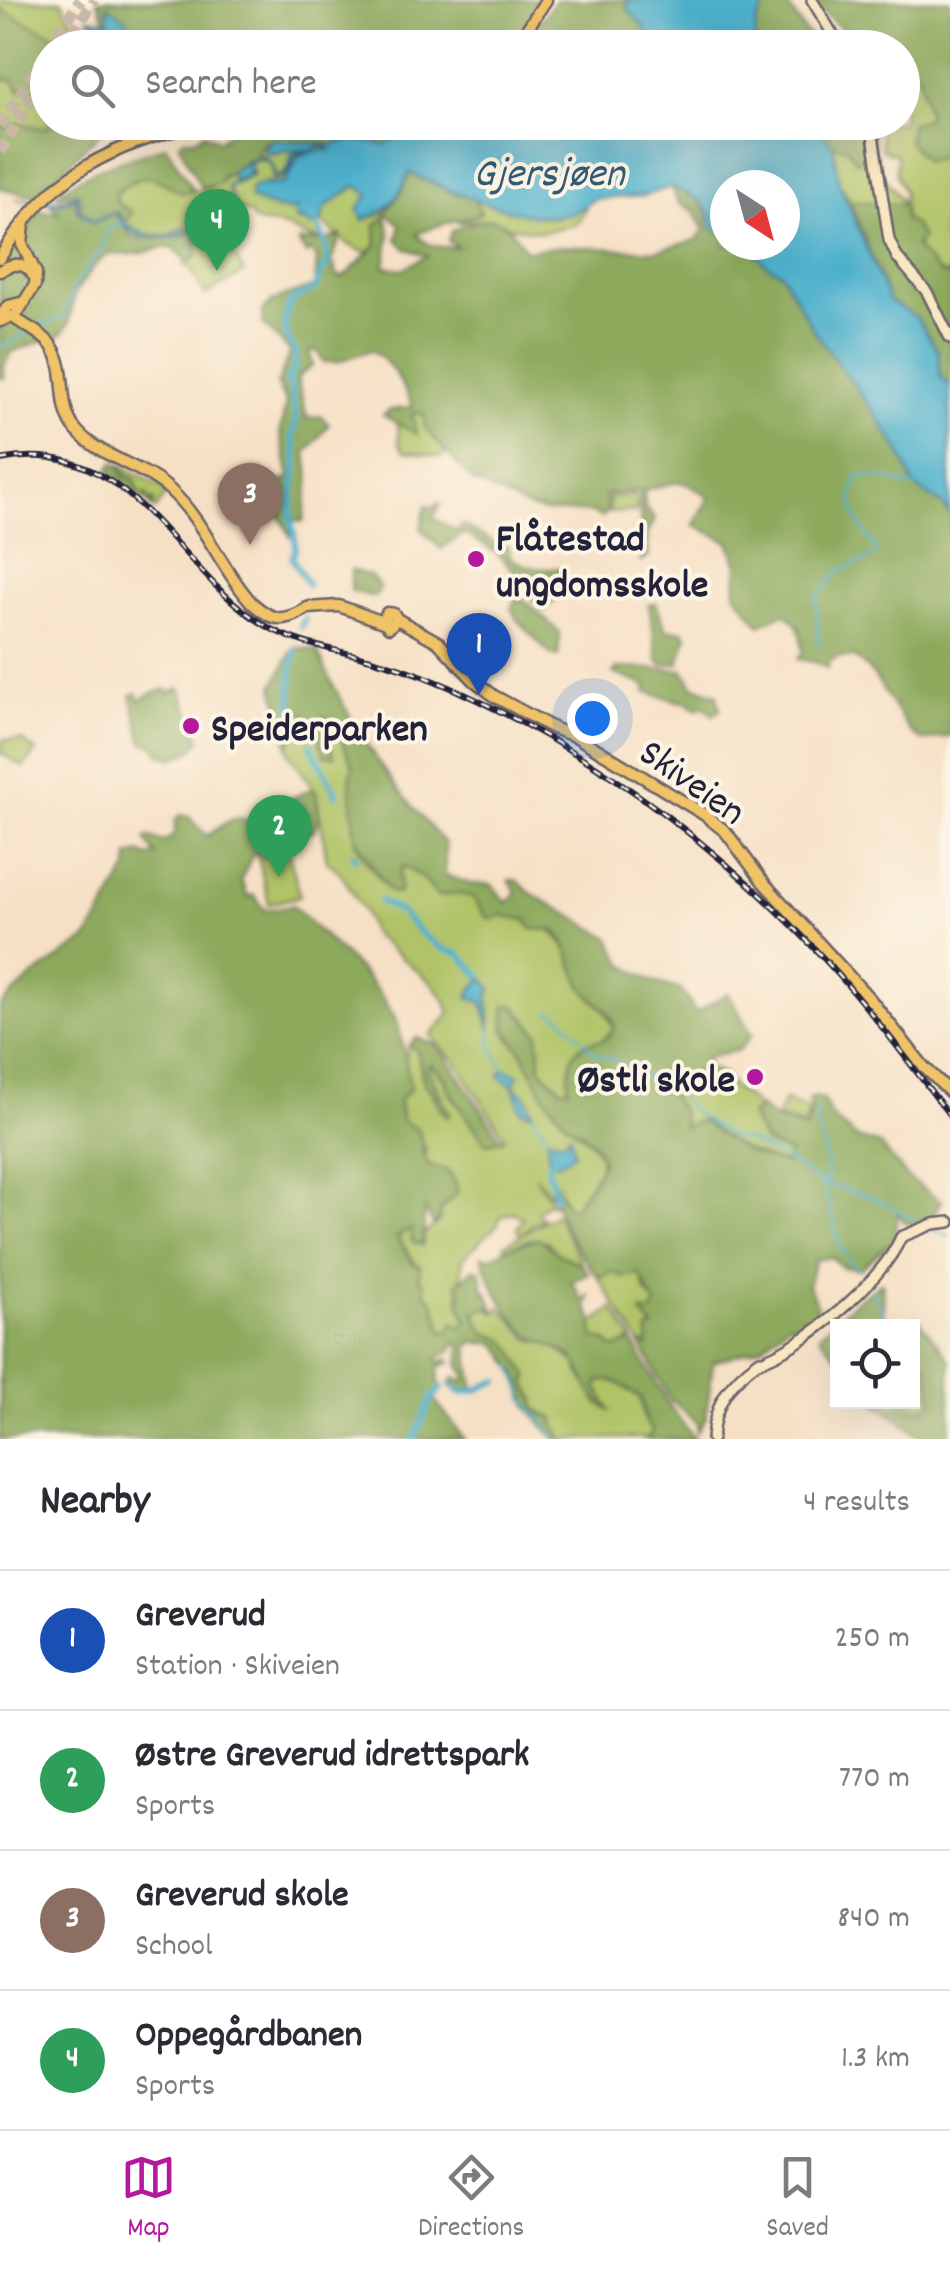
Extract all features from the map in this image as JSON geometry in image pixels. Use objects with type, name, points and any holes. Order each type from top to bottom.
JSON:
[{"type":"main road","points":[[526,30],[546,0]]},
{"type":"main road","points":[[812,0],[830,30]]},
{"type":"main road","points":[[0,258],[27,216],[54,188],[108,155],[153,140]]},
{"type":"main road","points":[[875,140],[889,240],[897,258],[927,292],[950,338]]},
{"type":"main road","points":[[16,317],[36,282],[36,273],[22,244],[27,216]]},
{"type":"main road","points":[[0,271],[11,265],[24,266],[36,282]]},
{"type":"main road","name":"Skiveien","points":[[16,317],[46,339],[60,362],[66,407],[74,427],[88,441],[151,475],[174,493],[220,553],[245,595],[259,609],[280,616],[310,607],[339,606],[380,618],[389,627],[397,622],[410,626],[438,642],[485,690],[551,727],[571,732],[713,821],[736,842],[768,886],[950,1092]]},
{"type":"main road","points":[[712,1439],[715,1416],[742,1372],[835,1314],[900,1246],[909,1246],[911,1236],[932,1224],[950,1222]]},
{"type":"green space","points":[[0,0],[61,0],[78,30],[43,30],[0,9]]},
{"type":"green space","points":[[97,0],[541,0],[521,30],[133,30],[110,6],[106,9],[111,19],[105,20]]},
{"type":"green space","points":[[556,0],[629,0],[627,8],[646,30],[534,30]]},
{"type":"green space","points":[[768,0],[785,0],[803,30],[756,30]]},
{"type":"green space","points":[[809,0],[950,0],[950,155],[925,161],[908,141],[920,140],[920,121],[928,115],[920,80],[920,30],[844,30]]},
{"type":"green space","points":[[0,9],[43,30],[30,30],[30,88],[21,91],[13,80],[0,79]]},
{"type":"green space","points":[[0,79],[13,80],[19,89],[30,89],[30,126],[19,123],[0,128]]},
{"type":"green space","points":[[920,80],[928,115],[920,125]]},
{"type":"green space","points":[[19,123],[30,126],[30,140],[93,140],[35,196],[0,188],[0,128]]},
{"type":"green space","points":[[183,140],[267,140],[257,149],[259,157],[222,176],[221,183],[201,188],[179,144]]},
{"type":"green space","points":[[267,140],[349,140],[333,145]]},
{"type":"green space","points":[[271,140],[264,149],[269,154],[308,148],[292,155],[289,167],[296,155],[306,150],[332,149],[298,159],[293,172],[280,185],[266,182],[265,205],[289,211],[296,208],[297,221],[303,220],[311,227],[317,222],[323,239],[257,222],[251,214],[234,209],[234,205],[229,212],[215,206],[210,215],[203,212],[174,232],[178,235],[146,235],[125,224],[132,212],[117,203],[116,193],[127,185],[151,177],[186,193],[209,188],[232,172],[233,180],[249,173],[253,160],[264,158],[271,165],[267,158],[259,157],[257,149]]},
{"type":"green space","points":[[357,140],[394,140],[385,146]]},
{"type":"green space","points":[[829,140],[871,140],[872,155],[856,162],[847,147],[833,145]]},
{"type":"green space","points":[[848,140],[874,140],[877,167],[903,203],[904,192],[896,174],[897,155],[882,150],[881,140],[909,140],[925,161],[950,155],[950,220],[946,213],[943,232],[950,248],[950,275],[941,273],[924,259],[907,226],[903,205],[850,201],[839,182],[833,145]]},
{"type":"green space","points":[[166,146],[193,190],[182,193],[155,179],[141,177],[115,194],[117,203],[132,212],[125,224],[116,213],[132,237],[178,238],[213,225],[218,231],[197,237],[196,256],[188,262],[169,248],[108,254],[75,293],[69,323],[61,335],[11,352],[4,366],[4,378],[0,379],[0,271],[15,243],[40,210],[61,213],[51,204],[75,197],[76,203],[80,201],[77,192],[56,195],[80,178]]},
{"type":"green space","points":[[409,173],[455,194],[473,197],[481,213],[417,234],[435,246],[458,247],[448,241],[452,231],[487,220],[511,230],[526,251],[562,246],[655,251],[697,240],[705,229],[693,210],[678,203],[672,187],[694,198],[708,212],[710,260],[762,260],[781,272],[813,329],[900,452],[915,487],[942,504],[950,515],[950,736],[922,741],[911,733],[873,674],[855,657],[829,661],[828,669],[798,659],[803,652],[799,630],[784,613],[760,625],[735,593],[738,565],[729,542],[694,525],[709,498],[698,490],[677,482],[644,490],[645,508],[655,519],[647,535],[649,556],[641,562],[640,491],[606,494],[607,513],[602,517],[590,512],[545,512],[526,507],[472,481],[425,428],[423,413],[412,414],[417,434],[383,415],[390,410],[413,407],[391,368],[371,350],[337,362],[323,362],[317,350],[309,352],[313,365],[297,378],[307,418],[321,416],[329,425],[306,453],[310,480],[303,522],[292,520],[290,536],[279,514],[266,523],[240,485],[251,470],[262,470],[269,487],[290,478],[280,433],[286,402],[277,386],[290,351],[264,325],[262,312],[274,300],[315,286],[317,259],[310,250],[306,254],[298,242],[323,241],[341,235],[332,261],[338,277],[345,276],[377,245],[376,224],[386,218],[390,232],[385,267],[403,269],[427,256],[405,248],[397,239],[401,225],[385,213],[401,193]]},
{"type":"green space","points":[[357,185],[369,195],[363,220],[385,213],[386,218],[376,224],[377,245],[368,252],[349,245],[321,222],[325,208]]},
{"type":"green space","points":[[473,197],[514,211],[553,218],[586,207],[577,224],[542,232],[492,219],[457,223],[481,213]]},
{"type":"green space","points":[[850,201],[904,205],[904,220],[914,225],[922,238],[915,247],[940,274],[950,275],[950,385],[941,378],[938,351],[916,317],[889,301]]},
{"type":"green space","points":[[205,234],[230,247],[244,273],[205,295],[191,269],[184,265],[197,256],[198,238]]},
{"type":"green space","points":[[423,413],[432,436],[446,452],[442,457],[405,451],[399,444],[398,423],[416,433],[412,414]]},
{"type":"green space","points":[[114,462],[125,476],[134,478],[141,496],[147,494],[146,500],[152,499],[153,506],[109,471]]},
{"type":"green space","points":[[118,463],[169,491],[155,510],[150,506],[154,501],[146,500],[145,494],[141,496]]},
{"type":"green space","points":[[636,495],[637,511],[610,513],[609,497]]},
{"type":"green space","points":[[438,502],[441,504],[433,518],[457,531],[463,525],[508,547],[511,559],[523,564],[540,569],[559,568],[564,576],[562,586],[556,588],[538,577],[516,573],[497,553],[467,535],[441,549],[421,529],[426,505],[433,508]]},
{"type":"green space","points":[[351,570],[371,576],[380,588],[375,597],[351,591]]},
{"type":"green space","points":[[538,578],[558,597],[544,611],[525,592]]},
{"type":"green space","points":[[522,598],[560,633],[558,657],[551,655],[517,620],[511,608],[516,599]]},
{"type":"green space","points":[[656,603],[666,630],[683,631],[687,636],[679,663],[663,665],[658,661],[649,605]]},
{"type":"green space","points":[[294,647],[317,650],[372,752],[445,843],[445,875],[471,884],[491,884],[507,903],[517,894],[509,880],[517,880],[529,892],[610,938],[624,965],[654,982],[681,990],[696,1013],[728,993],[752,1035],[739,1050],[707,1058],[707,1067],[725,1075],[730,1085],[697,1075],[676,1083],[670,1095],[681,1111],[684,1127],[701,1120],[740,1148],[785,1164],[789,1153],[764,1142],[751,1115],[759,1107],[775,1119],[806,1129],[812,1108],[808,1100],[815,1097],[823,1100],[833,1118],[855,1137],[880,1145],[909,1179],[941,1201],[931,1218],[914,1226],[904,1222],[898,1212],[894,1240],[860,1269],[842,1267],[831,1257],[815,1260],[808,1286],[816,1303],[814,1317],[806,1327],[788,1323],[762,1347],[713,1362],[706,1418],[697,1432],[697,1423],[670,1399],[640,1344],[648,1346],[648,1330],[654,1328],[641,1313],[652,1312],[656,1304],[639,1273],[623,1277],[613,1272],[598,1277],[575,1245],[557,1209],[551,1184],[554,1182],[567,1206],[574,1207],[602,1160],[595,1145],[567,1124],[544,1095],[505,1029],[505,1006],[513,1005],[538,1033],[541,1069],[560,1088],[568,1089],[573,1056],[581,1046],[610,1035],[610,1017],[581,985],[565,944],[554,930],[535,929],[527,920],[501,915],[486,917],[473,897],[437,896],[422,877],[403,866],[399,893],[388,889],[355,839],[350,779],[353,765],[331,718],[323,716],[334,756],[324,755],[315,726],[306,714],[298,713],[294,738],[288,746],[274,685]]},
{"type":"green space","points":[[618,668],[684,670],[693,686],[717,694],[720,710],[713,715],[704,706],[696,709],[683,700],[646,692],[647,686],[613,673]]},
{"type":"green space","points":[[180,688],[201,741],[173,759],[160,754],[154,745],[143,743],[131,695],[137,693],[141,701],[166,689],[168,692]]},
{"type":"green space","points":[[298,713],[307,714],[333,756],[323,715],[331,718],[344,743],[353,770],[356,842],[388,889],[402,866],[422,878],[437,896],[473,897],[483,912],[545,927],[563,943],[584,988],[604,1010],[613,1029],[573,1055],[568,1089],[560,1088],[541,1069],[538,1033],[517,1008],[506,1013],[508,1035],[546,1097],[557,1113],[593,1145],[601,1166],[574,1207],[567,1206],[556,1183],[551,1184],[551,1195],[535,1176],[553,1204],[549,1202],[537,1211],[543,1219],[520,1236],[517,1228],[523,1218],[512,1212],[501,1217],[463,1258],[459,1297],[467,1320],[461,1328],[457,1326],[449,1332],[440,1328],[433,1300],[419,1279],[420,1269],[397,1237],[410,1229],[422,1245],[425,1233],[440,1220],[440,1211],[455,1189],[448,1171],[432,1167],[425,1160],[425,1147],[401,1121],[399,1100],[410,1089],[405,1060],[409,1045],[417,1049],[422,1076],[442,1111],[450,1114],[428,1070],[430,1063],[486,1143],[505,1137],[458,1065],[431,1035],[450,1014],[446,1001],[431,982],[372,934],[365,913],[340,872],[327,861],[316,792],[289,753]]},
{"type":"green space","points":[[3,740],[21,740],[37,752],[23,767],[0,752]]},
{"type":"green space","points":[[311,789],[316,792],[319,822],[313,831],[299,834],[279,822],[278,843],[252,856],[241,880],[248,897],[254,895],[265,910],[293,905],[363,974],[387,1004],[401,1035],[410,1089],[399,1100],[401,1120],[419,1130],[425,1160],[431,1167],[449,1173],[458,1191],[440,1211],[440,1220],[433,1224],[425,1209],[422,1245],[412,1242],[411,1229],[397,1237],[414,1264],[420,1265],[419,1279],[433,1300],[443,1331],[449,1332],[454,1322],[461,1327],[467,1320],[457,1284],[474,1268],[480,1271],[495,1313],[489,1307],[475,1312],[482,1327],[511,1347],[529,1376],[526,1384],[535,1407],[539,1413],[554,1418],[564,1439],[555,1439],[528,1407],[517,1374],[494,1343],[472,1343],[468,1347],[474,1390],[460,1391],[451,1382],[467,1377],[459,1365],[461,1346],[455,1343],[451,1351],[437,1358],[440,1362],[451,1362],[440,1366],[441,1390],[434,1399],[465,1439],[0,1439],[0,1006],[32,977],[88,938],[128,869],[129,856],[156,855],[145,839],[164,842],[174,835],[176,819],[181,815],[189,817],[207,836],[238,818],[270,833],[282,803]]},
{"type":"green space","points":[[288,849],[300,896],[269,904],[258,857]]},
{"type":"green space","points":[[416,1038],[434,1043],[445,1055],[502,1140],[486,1143],[448,1090],[445,1079],[430,1063],[428,1070],[450,1115],[446,1116],[425,1086],[418,1053],[410,1044]]},
{"type":"green space","points":[[697,1074],[730,1085],[759,1107],[751,1115],[756,1129],[770,1143],[789,1153],[786,1164],[741,1148],[702,1120],[684,1127],[669,1095],[676,1083]]},
{"type":"green space","name":"Østli skole","points":[[784,1100],[810,1110],[804,1127],[777,1117]]},
{"type":"green space","points":[[556,1214],[582,1265],[558,1254],[546,1241],[529,1239],[505,1249],[504,1245]]},
{"type":"green space","points":[[539,1238],[558,1254],[582,1265],[588,1273],[571,1282],[580,1299],[589,1296],[586,1306],[593,1320],[594,1338],[606,1341],[614,1349],[632,1341],[671,1408],[695,1439],[646,1439],[653,1432],[646,1422],[641,1398],[616,1382],[598,1382],[609,1409],[590,1390],[575,1360],[519,1325],[496,1291],[482,1256],[490,1258]]},
{"type":"green space","points":[[613,1272],[623,1277],[640,1273],[646,1292],[656,1304],[652,1312],[642,1312],[654,1328],[649,1330],[648,1346],[640,1344],[598,1277]]},
{"type":"green space","points":[[882,1282],[886,1319],[836,1319]]},
{"type":"green space","points":[[489,1307],[495,1313],[500,1307],[530,1339],[551,1344],[578,1364],[578,1371],[598,1403],[598,1382],[605,1381],[616,1382],[640,1397],[644,1417],[653,1433],[650,1438],[564,1439],[555,1420],[534,1407],[535,1399],[526,1384],[529,1376],[500,1339],[485,1333],[475,1312]]},
{"type":"green space","points":[[613,1308],[633,1340],[614,1350],[608,1343],[594,1339],[592,1324]]},
{"type":"green space","points":[[920,1321],[950,1360],[950,1439],[924,1439],[888,1411],[920,1409],[933,1402],[928,1367],[920,1357]]},
{"type":"green space","points":[[830,1325],[830,1348],[819,1335]]},
{"type":"green space","points":[[920,1357],[928,1367],[933,1402],[920,1408],[920,1395],[924,1396]]},
{"type":"water","name":"Gjersjøen","points":[[629,0],[768,0],[756,30],[646,30],[627,8]]},
{"type":"water","points":[[107,6],[124,17],[134,30],[105,30],[87,18],[109,21]]},
{"type":"water","name":"Gjersjøen","points":[[272,140],[333,145],[358,140],[385,145],[393,140],[829,140],[839,182],[889,301],[916,317],[938,351],[941,378],[950,385],[950,515],[942,504],[915,487],[900,452],[813,329],[781,272],[762,260],[800,260],[800,170],[710,170],[710,220],[699,202],[672,187],[644,196],[594,199],[576,211],[554,216],[529,215],[476,200],[409,173],[397,196],[380,212],[363,220],[358,209],[369,195],[356,185],[325,208],[321,222],[311,227],[304,220],[295,220],[296,208],[289,212],[279,210],[251,199],[250,190],[285,182],[299,157],[331,150],[324,145],[296,155],[288,173],[278,180],[273,179],[272,167],[265,159],[252,160],[264,156],[273,166],[276,179],[287,171],[292,155],[307,149],[265,153]]},
{"type":"water","points":[[252,160],[249,165],[254,175],[228,187],[234,205],[232,214],[229,216],[216,207],[209,219],[178,238],[142,237],[123,226],[115,213],[93,223],[77,210],[77,197],[54,205],[42,199],[35,202],[16,199],[35,201],[41,197],[56,201],[76,195],[80,198],[79,208],[92,220],[117,212],[139,231],[167,235],[194,226],[216,205],[231,212],[227,186],[252,173],[249,169],[248,174],[234,180],[231,174]]},
{"type":"water","points":[[483,978],[492,989],[488,996],[491,1030],[482,1002],[468,997]]},
{"type":"water","points":[[504,1069],[519,1075],[514,1084],[528,1100],[533,1114],[521,1110],[514,1087],[499,1076]]},
{"type":"water","points":[[570,1134],[574,1153],[557,1164],[549,1162],[547,1138],[565,1141]]},
{"type":"waterway","points":[[308,585],[292,558],[296,546],[291,512],[296,464],[292,436],[296,423],[291,384],[287,382],[294,371],[295,351],[285,325],[293,299],[315,289],[322,270],[328,266],[317,222]]},
{"type":"waterway","points":[[36,327],[63,318],[75,286],[104,246],[107,230],[122,223]]},
{"type":"waterway","points":[[0,346],[29,331]]},
{"type":"waterway","points":[[819,648],[816,598],[838,572],[875,555],[876,549],[853,506],[858,476],[885,478],[915,487]]},
{"type":"waterway","points":[[301,627],[305,617]]},
{"type":"waterway","points":[[295,650],[291,690],[296,730]]},
{"type":"waterway","points":[[311,745],[337,795]]},
{"type":"waterway","points":[[353,855],[356,859]]},
{"type":"waterway","points":[[380,901],[399,911],[443,949],[459,954],[481,976]]},
{"type":"waterway","points":[[549,1011],[572,1028]]},
{"type":"waterway","points":[[491,1030],[492,1047],[504,1069]]},
{"type":"waterway","points":[[573,1030],[580,1037]]},
{"type":"waterway","points":[[583,1039],[603,1057]]},
{"type":"waterway","points":[[606,1056],[676,1093],[693,1112]]},
{"type":"waterway","points":[[816,1108],[827,1162],[826,1182]]},
{"type":"waterway","points":[[694,1113],[732,1137],[788,1160],[819,1182],[879,1200],[921,1225]]},
{"type":"waterway","points":[[533,1114],[547,1138]]},
{"type":"waterway","points":[[550,1162],[547,1168],[554,1197]]},
{"type":"waterway","points":[[823,1183],[841,1249],[858,1270]]},
{"type":"waterway","points":[[933,1230],[950,1236]]},
{"type":"waterway","points":[[872,1289],[886,1319]]},
{"type":"waterway","points":[[512,1365],[525,1400],[556,1439]]},
{"type":"waterway","points":[[483,1387],[499,1381]]},
{"type":"waterway","points":[[451,1385],[461,1393],[480,1389]]},
{"type":"waterway","points":[[436,1395],[442,1387]]},
{"type":"waterway","points":[[414,1439],[433,1396]]},
{"type":"tunnel","points":[[61,30],[80,0]]},
{"type":"tunnel","points":[[74,30],[95,0]]},
{"type":"tunnel","points":[[0,126],[30,79]]},
{"type":"tunnel","points":[[0,152],[30,101]]},
{"type":"railway","points":[[0,460],[45,457],[84,467],[117,486],[147,512],[202,572],[263,624],[302,642],[385,663],[451,688],[526,725],[620,782],[708,849],[789,923],[860,999],[950,1116]]},
{"type":"place","name":"Oppegårdbanen","points":[[217,271]]},
{"type":"place","name":"Greverud skole","points":[[250,545]]},
{"type":"place","name":"Flåtestad ungdomsskole","points":[[476,559]]},
{"type":"place","name":"Greverud","points":[[479,695]]},
{"type":"place","name":"Speiderparken","points":[[191,726]]},
{"type":"place","name":"Østre Greverud idrettspark","points":[[279,877]]},
{"type":"place","name":"Østli skole","points":[[755,1077]]}]
